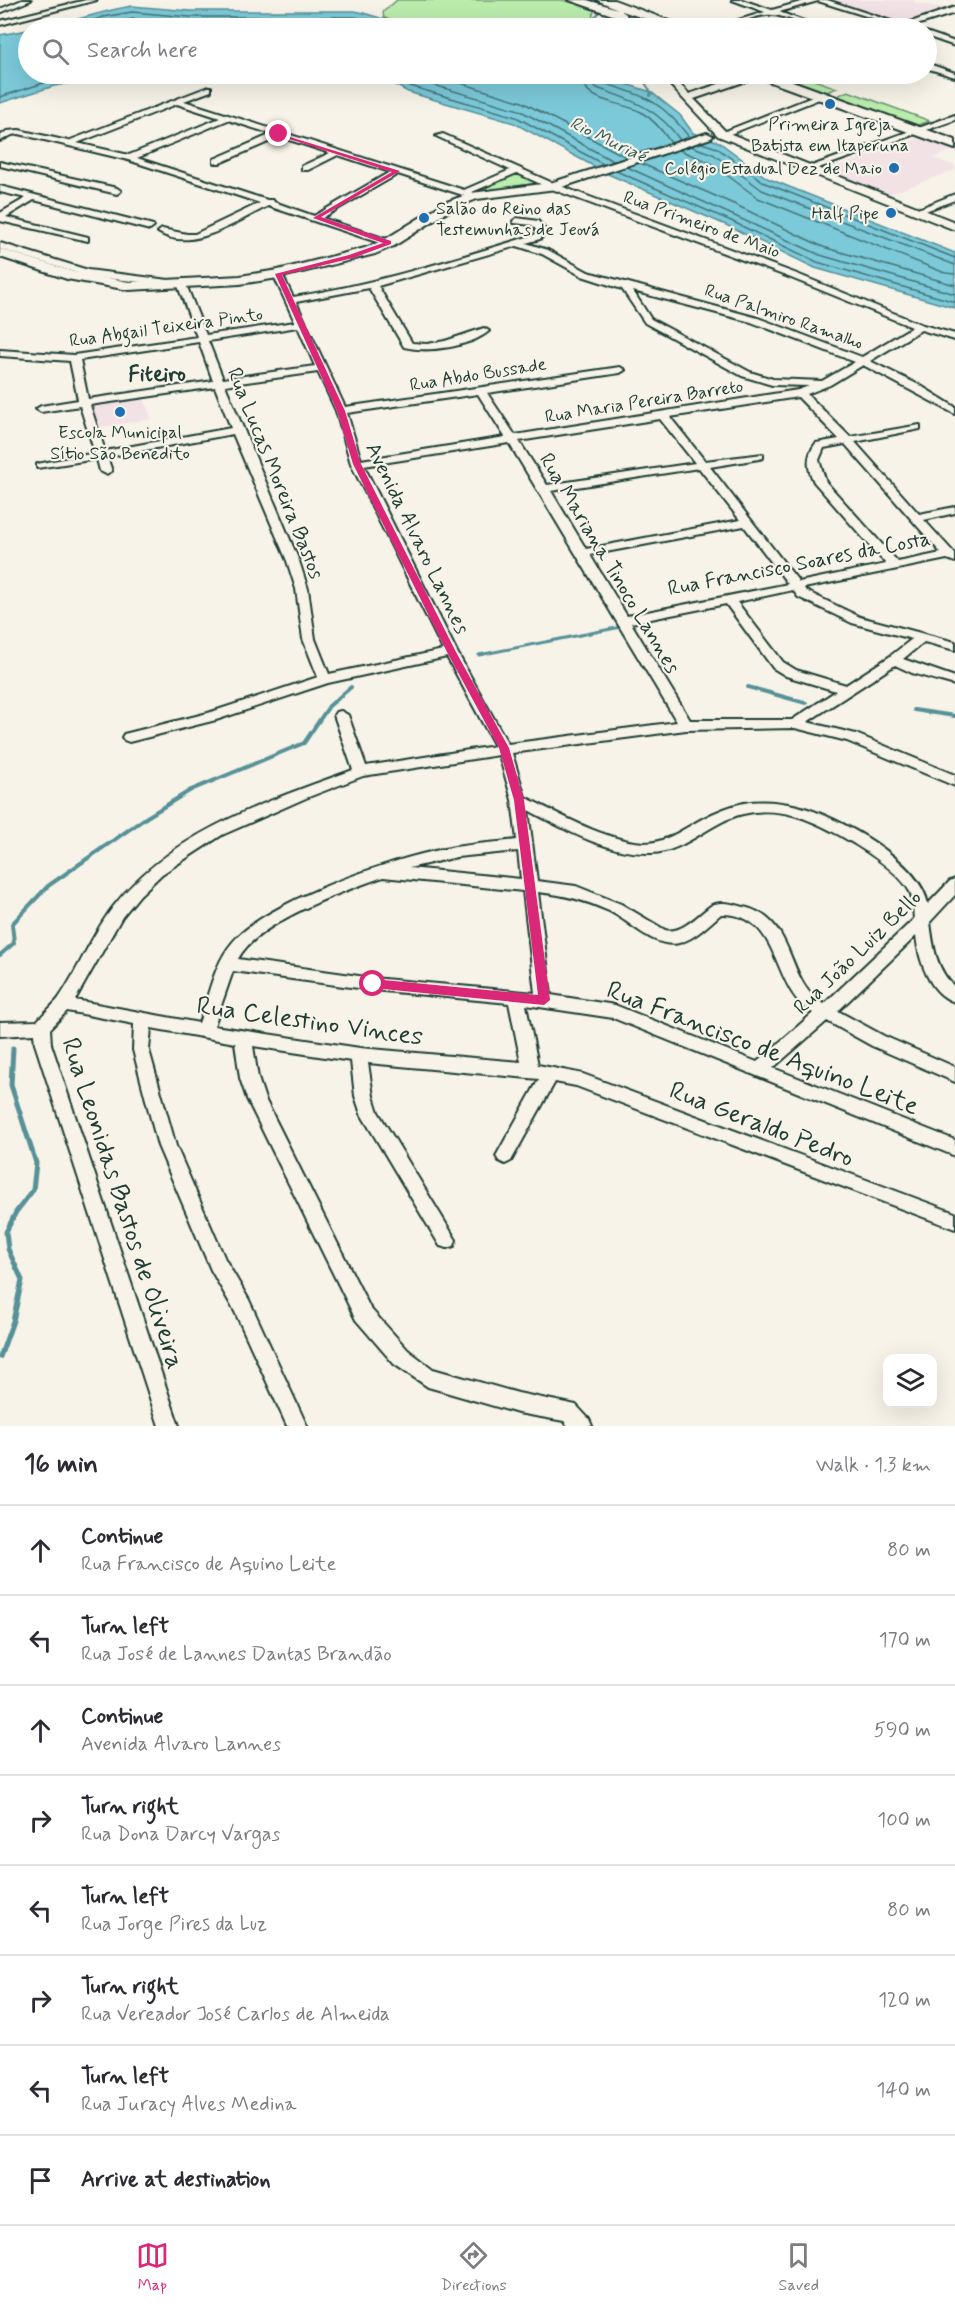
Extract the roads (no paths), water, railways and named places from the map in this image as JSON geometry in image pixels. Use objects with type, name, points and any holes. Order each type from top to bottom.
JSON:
[{"type":"highway","points":[[574,0],[648,18]]},
{"type":"highway","points":[[610,7],[630,18]]},
{"type":"highway","points":[[789,84],[955,145]]},
{"type":"highway","points":[[823,96],[845,88]]},
{"type":"highway","points":[[919,115],[955,128]]},
{"type":"street","points":[[0,11],[27,0]]},
{"type":"street","points":[[0,22],[94,0]]},
{"type":"street","points":[[735,0],[790,18]]},
{"type":"street","points":[[752,18],[815,0]]},
{"type":"street","points":[[820,0],[874,18]]},
{"type":"street","points":[[932,18],[955,10]]},
{"type":"street","points":[[937,38],[955,44]]},
{"type":"street","points":[[937,69],[955,75]]},
{"type":"street","points":[[674,84],[722,134],[955,226]]},
{"type":"street","points":[[687,98],[730,84]]},
{"type":"street","points":[[67,144],[208,89]]},
{"type":"street","points":[[722,134],[823,96]]},
{"type":"street","points":[[176,101],[470,194],[552,186],[704,137],[768,153]]},
{"type":"street","points":[[699,111],[704,137]]},
{"type":"street","points":[[130,158],[228,117]]},
{"type":"street","points":[[810,168],[955,117]]},
{"type":"street","points":[[0,139],[10,133],[19,132],[130,158],[270,202],[389,243]]},
{"type":"street","points":[[217,161],[279,134]]},
{"type":"street","name":"Rua Primeiro de Maio","points":[[440,136],[552,186],[794,276],[920,327],[955,337]]},
{"type":"street","points":[[306,168],[338,152]]},
{"type":"street","points":[[0,164],[117,191]]},
{"type":"street","points":[[0,253],[72,276],[113,285],[182,284],[240,280],[278,274],[351,257],[389,243],[448,206],[517,170]]},
{"type":"street","points":[[316,218],[397,171]]},
{"type":"street","points":[[0,189],[150,227]]},
{"type":"street","points":[[0,218],[34,196]]},
{"type":"street","points":[[917,211],[955,197]]},
{"type":"street","points":[[162,232],[187,237],[197,236],[270,202]]},
{"type":"street","points":[[0,218],[86,239]]},
{"type":"street","points":[[289,300],[373,286],[441,268],[537,237],[543,232],[535,223],[517,221]]},
{"type":"street","name":"Rua Palmiro Ramalho","points":[[516,243],[545,252],[585,274],[626,287],[697,303],[818,342],[863,360],[923,391],[955,411]]},
{"type":"street","points":[[0,246],[87,273],[182,284]]},
{"type":"street","name":"Avenida Alvaro Lannes","points":[[278,274],[341,411],[357,464],[451,652],[504,748],[519,800],[544,1000]]},
{"type":"street","name":"Rua Lucas Moreira Bastos","points":[[182,284],[237,430],[293,561],[302,589],[309,639],[325,679]]},
{"type":"street","points":[[373,286],[408,345],[446,343],[484,331]]},
{"type":"street","points":[[626,287],[648,321],[746,374],[772,382],[826,383]]},
{"type":"street","name":"Rua Abgail Teixeira Pinto","points":[[0,353],[74,358],[300,324]]},
{"type":"street","name":"Rua Maria Pereira Barreto","points":[[357,464],[800,393],[826,383],[920,327]]},
{"type":"street","points":[[74,358],[84,403],[106,471]]},
{"type":"street","points":[[41,410],[321,368]]},
{"type":"street","name":"Rua Abdo Bussade","points":[[341,411],[620,370]]},
{"type":"street","name":"Rua Mariana Tinoco Lannes","points":[[482,391],[544,489],[686,725]]},
{"type":"street","points":[[800,393],[847,440],[952,557]]},
{"type":"street","points":[[662,414],[794,585],[810,600],[856,620],[955,646]]},
{"type":"street","points":[[894,565],[817,479],[813,458],[817,448],[916,427]]},
{"type":"street","points":[[41,466],[237,430]]},
{"type":"street","points":[[544,489],[759,456]]},
{"type":"street","points":[[916,518],[955,510]]},
{"type":"street","points":[[582,553],[747,522]]},
{"type":"street","name":"Rua Francisco Soares da Costa","points":[[622,621],[894,565],[952,557]]},
{"type":"street","points":[[728,598],[777,665],[791,673],[847,690]]},
{"type":"street","points":[[795,724],[894,660],[921,638]]},
{"type":"street","points":[[129,737],[211,717],[325,679],[451,652]]},
{"type":"street","points":[[894,660],[917,670],[955,681]]},
{"type":"street","points":[[341,716],[361,772]]},
{"type":"street","name":"Rua Leonidas Bastos de Oliveira","points":[[169,1426],[43,1044],[41,1027],[64,1004],[117,912],[157,870],[217,831],[300,794],[361,772],[504,748],[686,725],[795,724],[851,737],[955,781]]},
{"type":"street","points":[[519,800],[609,839],[626,845],[655,848],[674,841],[734,810],[748,807],[787,807],[847,833],[901,871],[915,888],[920,900],[932,972],[943,987],[955,996]]},
{"type":"street","points":[[204,1032],[237,947],[275,918],[382,871],[412,861],[444,854],[525,845]]},
{"type":"street","points":[[382,871],[571,890],[616,908],[660,935],[672,938],[679,938],[717,909],[724,908],[746,913],[773,933],[801,996],[808,1004],[827,1012],[878,1041],[955,1075]]},
{"type":"street","name":"Rua João Luiz Bello","points":[[759,1070],[827,1012],[922,922],[955,885]]},
{"type":"street","name":"Rua Francisco de Aquino Leite","points":[[229,964],[396,987],[544,1000],[615,1012],[955,1148]]},
{"type":"street","points":[[516,997],[531,1071]]},
{"type":"street","name":"Rua Celestino Vinces","points":[[64,1004],[243,1039],[359,1055],[551,1074]]},
{"type":"street","points":[[143,1020],[141,1050],[167,1146],[218,1264],[242,1306],[297,1426]]},
{"type":"street","points":[[0,1029],[41,1027]]},
{"type":"street","points":[[243,1039],[249,1078],[256,1099],[363,1314],[379,1334],[401,1357],[428,1377],[518,1403],[569,1412],[582,1426]]},
{"type":"street","points":[[359,1055],[364,1096],[370,1114],[447,1240]]},
{"type":"street","points":[[505,1156],[551,1074]]},
{"type":"street","name":"Rua Geraldo Pedro","points":[[551,1074],[577,1079],[955,1221]]},
{"type":"water","points":[[132,6],[190,11],[354,11],[380,18],[82,18]]},
{"type":"water","points":[[18,32],[18,84],[65,84],[0,103],[0,35]]},
{"type":"water","name":"Rio Muriaé","points":[[393,84],[626,84],[651,92],[680,115],[693,133],[719,142],[767,178],[955,253],[955,308],[815,268],[726,225],[610,175],[514,123],[408,92]]},
{"type":"waterway","points":[[595,18],[602,9]]},
{"type":"waterway","points":[[646,84],[651,92],[650,96]]},
{"type":"waterway","points":[[479,655],[621,627]]},
{"type":"waterway","points":[[0,955],[14,943],[12,924],[48,886],[147,817],[191,790],[304,743],[329,706],[351,687]]},
{"type":"waterway","points":[[748,687],[806,703]]},
{"type":"waterway","points":[[914,710],[955,716]]},
{"type":"waterway","points":[[0,1357],[13,1321],[22,1280],[8,1249],[6,1232],[16,1212],[33,1190],[36,1163],[11,1085],[13,1048]]},
{"type":"place","name":"Primeira Igreja Batista em Itaperuna","points":[[830,104]]},
{"type":"place","name":"Colégio Estadual Dez de Maio","points":[[894,168]]},
{"type":"place","name":"Half Pipe","points":[[891,213]]},
{"type":"place","name":"Salão do Reino das Testemunhas de Jeová","points":[[424,218]]},
{"type":"place","name":"Escola Municipal Sítio São Benedito","points":[[120,412]]},
{"type":"district","name":"Fiteiro","points":[[157,373]]}]
